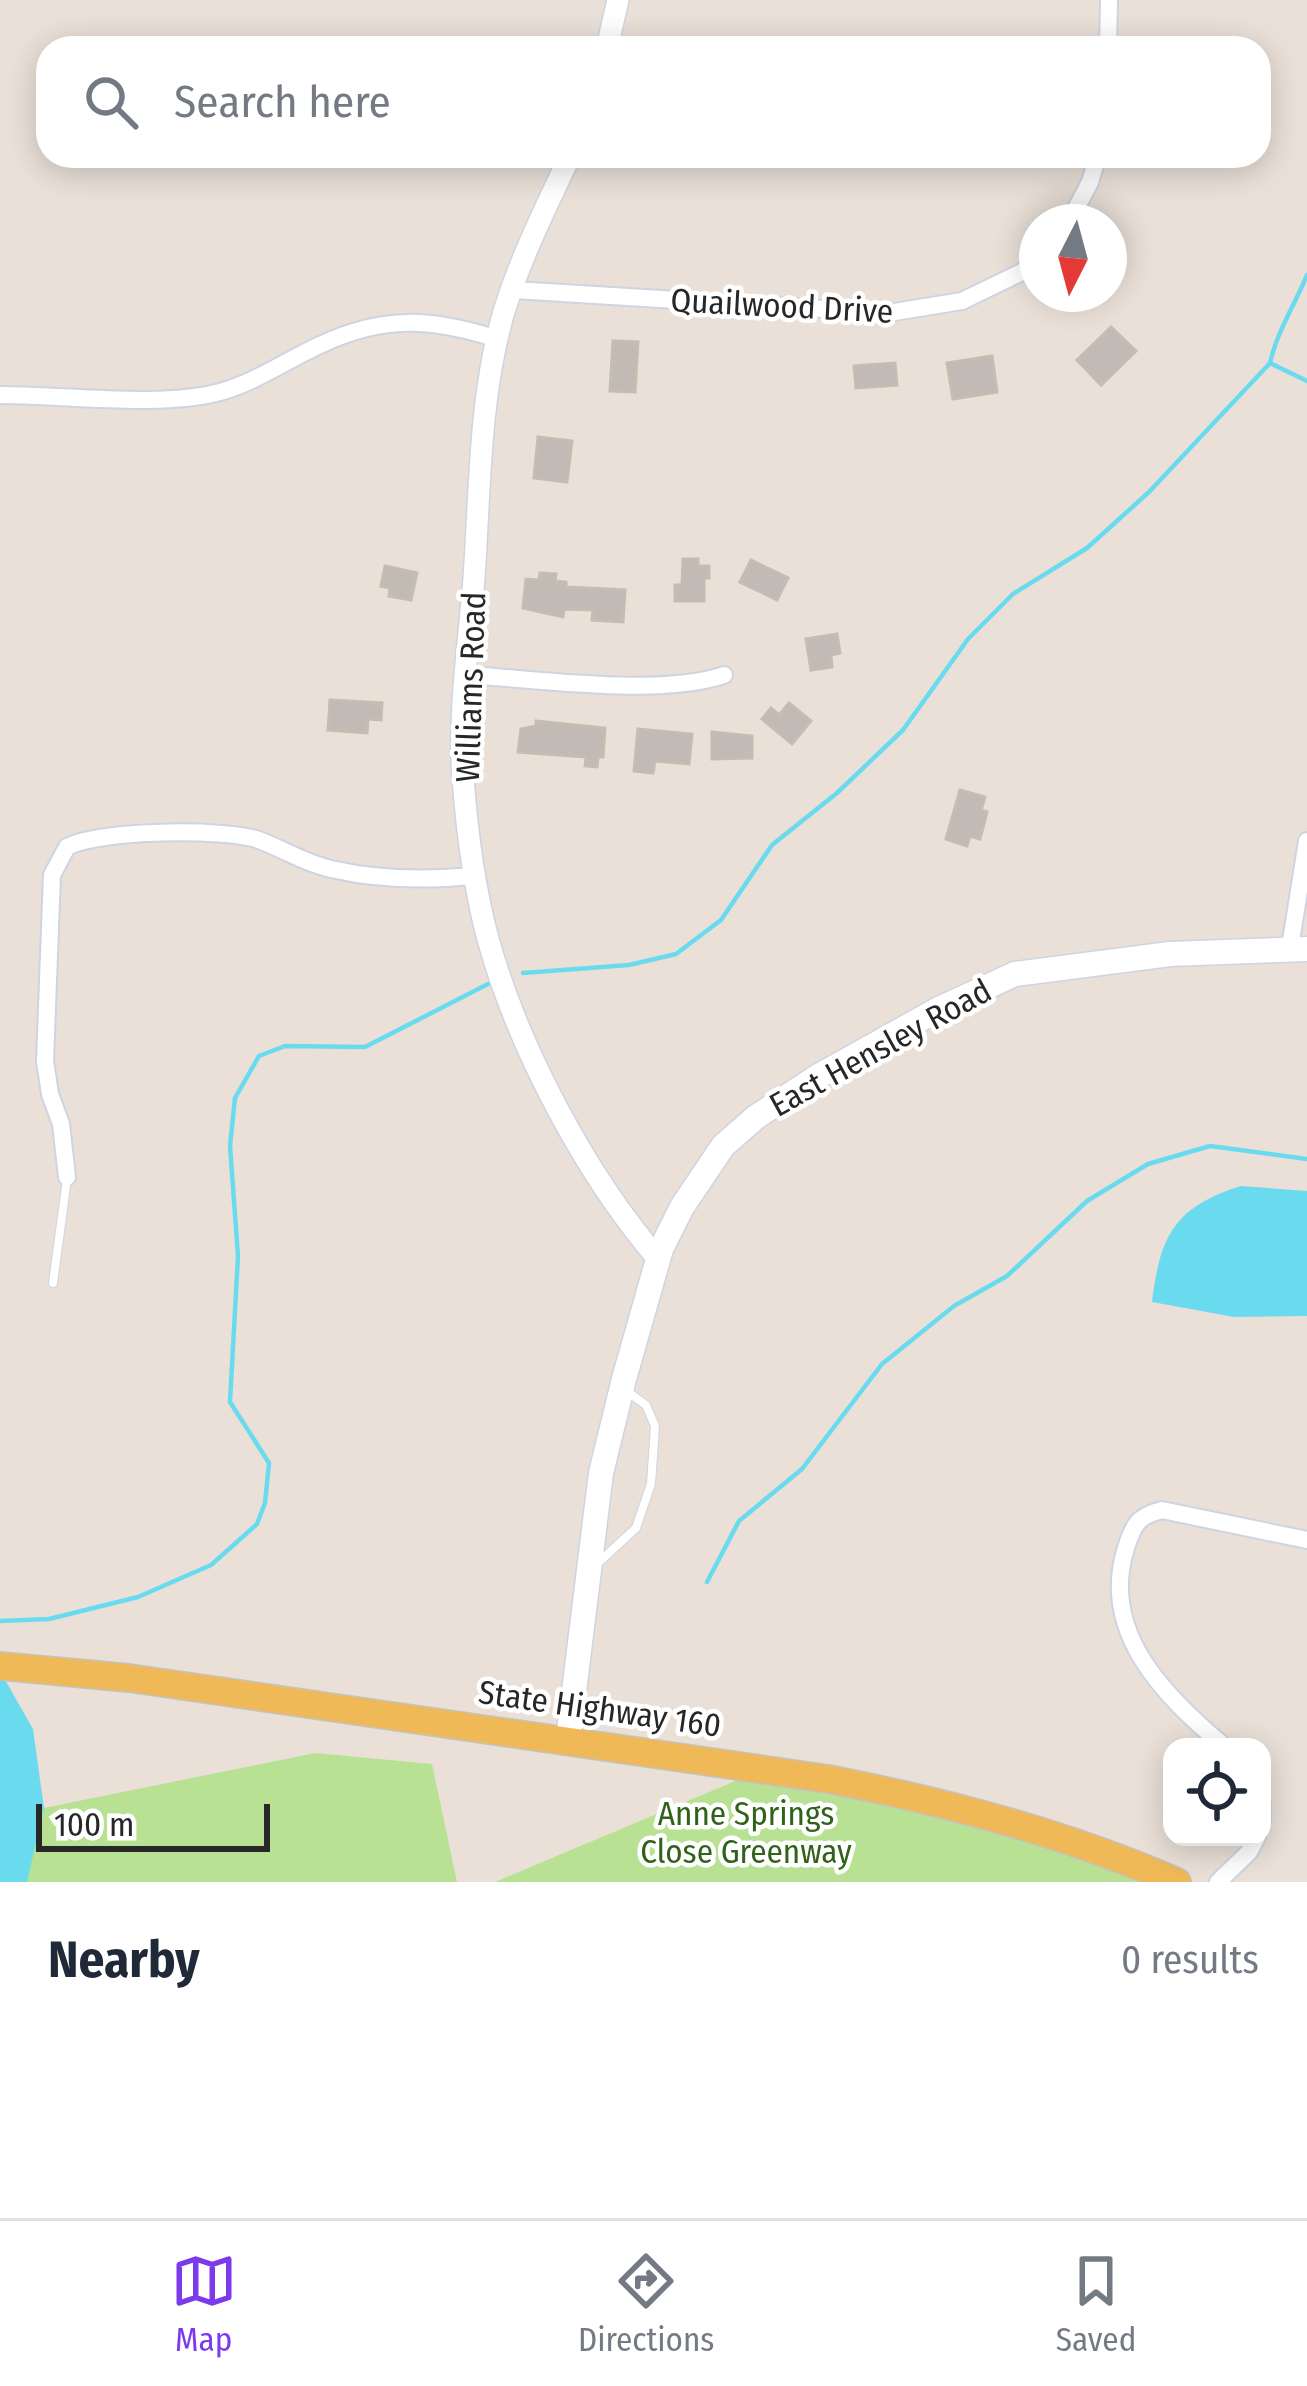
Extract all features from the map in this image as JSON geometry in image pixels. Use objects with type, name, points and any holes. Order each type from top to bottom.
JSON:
[{"type":"main road","name":"East Hensley Road","points":[[568,1739],[601,1473],[622,1387],[658,1259],[682,1208],[723,1146],[756,1117],[818,1077],[1001,979],[1039,969],[1170,954],[1299,948]]},
{"type":"main road","name":"State Highway 160","points":[[0,1666],[129,1678],[810,1776],[921,1797],[1092,1849],[1177,1882]]},
{"type":"street","points":[[610,36],[618,0]]},
{"type":"street","points":[[1108,36],[1109,0]]},
{"type":"street","name":"Williams Road","points":[[565,168],[497,339],[483,444],[463,773],[474,876],[488,940],[511,1008],[600,1179],[658,1259]]},
{"type":"street","points":[[1078,204],[1094,168]]},
{"type":"street","name":"Quailwood Drive","points":[[514,290],[888,313],[974,297],[1019,274]]},
{"type":"street","points":[[0,395],[192,396],[241,384],[383,321],[464,328],[497,339]]},
{"type":"street","points":[[467,675],[661,686],[724,675]]},
{"type":"street","points":[[68,1177],[45,1061],[51,888],[56,862],[67,847],[95,838],[222,833],[259,840],[336,870],[409,877],[474,876]]},
{"type":"street","points":[[1299,948],[1307,841]]},
{"type":"street","points":[[1214,1738],[1156,1682],[1121,1611],[1122,1559],[1133,1524],[1145,1514],[1162,1510],[1307,1540]]},
{"type":"street","points":[[1218,1882],[1253,1846]]},
{"type":"lane","points":[[53,1283],[68,1177]]},
{"type":"lane","points":[[588,1572],[636,1528],[651,1484],[655,1426],[646,1405],[622,1387]]},
{"type":"green space","points":[[315,1753],[432,1764],[457,1882],[0,1882],[9,1807],[44,1808]]},
{"type":"green space","name":"Anne Springs Close Greenway","points":[[740,1779],[919,1808],[1089,1859],[1141,1882],[495,1882]]},
{"type":"water","points":[[1241,1186],[1307,1191],[1307,1316],[1234,1317],[1152,1302],[1160,1259],[1174,1227],[1200,1204]]},
{"type":"water","points":[[0,1671],[33,1729],[44,1808],[27,1882],[0,1882]]},
{"type":"building","points":[[1111,327],[1136,351],[1101,385],[1077,360]]},
{"type":"building","points":[[613,341],[638,342],[635,392],[610,391]]},
{"type":"building","points":[[992,356],[997,392],[953,399],[947,363]]},
{"type":"building","points":[[895,363],[897,385],[856,388],[854,366]]},
{"type":"building","points":[[538,437],[572,441],[567,482],[534,478]]},
{"type":"building","points":[[683,559],[698,559],[698,566],[709,566],[704,601],[675,601],[675,585],[682,585]]},
{"type":"building","points":[[751,560],[788,578],[777,600],[740,582]]},
{"type":"building","points":[[385,566],[417,573],[411,600],[389,596],[390,588],[381,586]]},
{"type":"building","points":[[540,573],[556,574],[555,581],[566,582],[566,587],[625,590],[623,622],[592,620],[593,610],[564,609],[563,617],[523,608],[526,579],[539,580]]},
{"type":"building","points":[[837,634],[840,653],[831,655],[832,667],[811,670],[806,639]]},
{"type":"building","points":[[330,700],[382,703],[381,720],[368,719],[367,733],[328,730]]},
{"type":"building","points":[[789,703],[811,721],[792,744],[762,719],[771,708],[779,715]]},
{"type":"building","points":[[536,721],[605,728],[603,757],[598,757],[597,767],[585,766],[586,757],[518,752],[521,729],[536,726]]},
{"type":"building","points":[[638,729],[692,734],[689,764],[655,761],[653,773],[634,771]]},
{"type":"building","points":[[712,732],[752,736],[752,758],[712,759]]},
{"type":"building","points":[[960,790],[985,797],[981,810],[987,812],[980,839],[970,836],[967,846],[946,839]]},
{"type":"waterway","points":[[523,973],[629,965],[676,954],[721,920],[772,845],[837,793],[903,730],[968,639],[1013,594],[1087,548],[1149,492],[1270,363],[1307,275]]},
{"type":"waterway","points":[[1270,363],[1307,381]]},
{"type":"waterway","points":[[0,1621],[49,1619],[138,1597],[211,1565],[257,1524],[265,1503],[269,1463],[230,1402],[238,1256],[230,1146],[235,1098],[259,1056],[285,1046],[365,1047],[488,984]]},
{"type":"waterway","points":[[707,1582],[739,1521],[802,1469],[882,1364],[954,1306],[1007,1276],[1087,1201],[1148,1164],[1210,1146],[1307,1159]]}]
